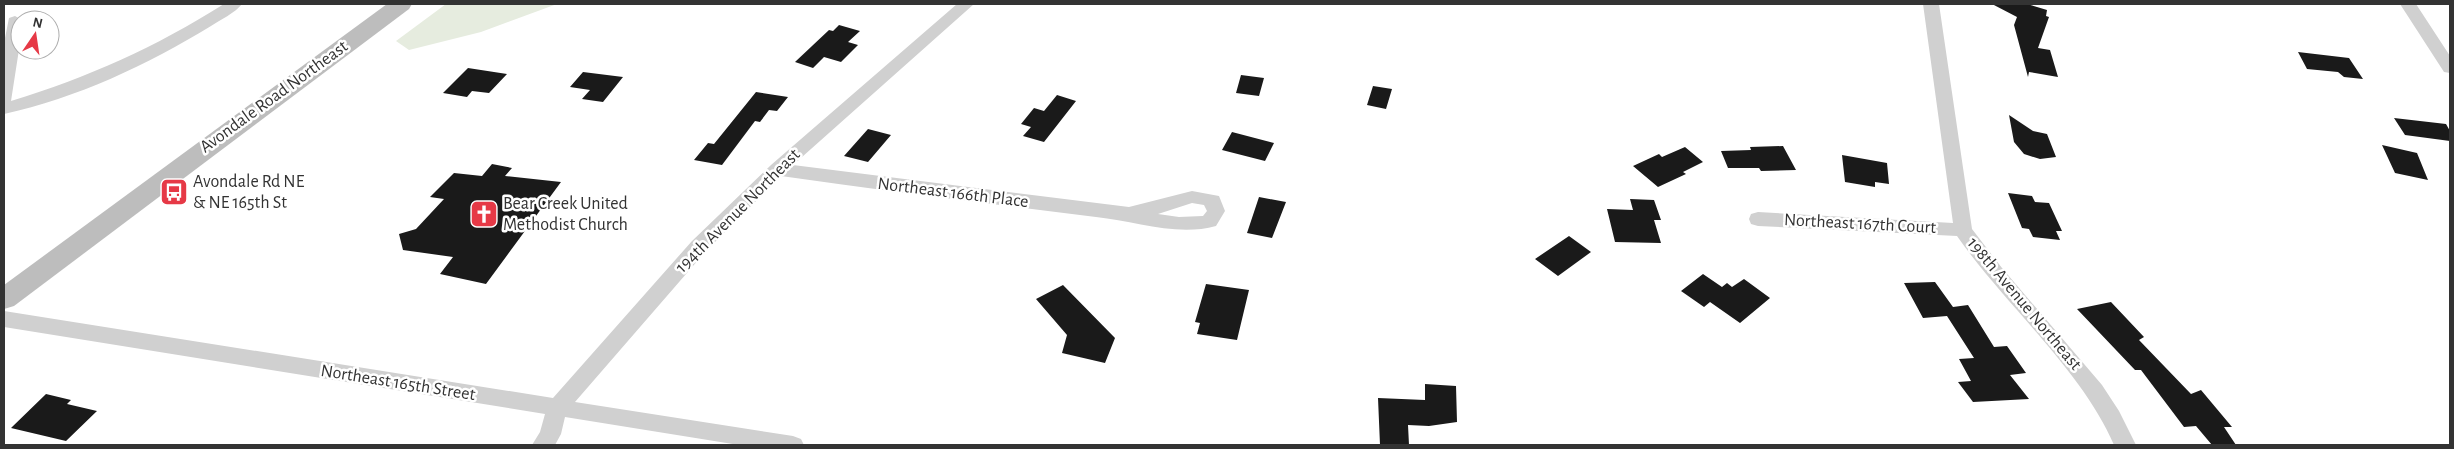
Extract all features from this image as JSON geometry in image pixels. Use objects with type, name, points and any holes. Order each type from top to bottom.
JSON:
[{"type":"main road","name":"Avondale Road Northeast","points":[[4,299],[401,4]]},
{"type":"street","points":[[4,109],[82,84],[123,67],[175,40],[234,4]]},
{"type":"street","name":"194th Avenue Northeast","points":[[543,445],[550,434],[557,408],[699,246],[778,169],[966,4]]},
{"type":"street","name":"198th Avenue Northeast","points":[[1931,4],[1963,230],[1984,261],[2084,376],[2120,430],[2125,445]]},
{"type":"street","points":[[2408,4],[2446,54],[2450,68]]},
{"type":"street","points":[[4,98],[10,56]]},
{"type":"street","name":"Northeast 166th Place","points":[[778,169],[871,183],[1129,214]]},
{"type":"street","name":"Northeast 167th Court","points":[[1758,219],[1963,230]]},
{"type":"street","name":"Northeast 165th Street","points":[[4,320],[793,445]]},
{"type":"shaded area","points":[[446,4],[557,4],[481,32],[409,50],[396,41]]},
{"type":"building","points":[[1992,4],[2027,4],[2047,10],[2046,16],[2049,17],[2038,48],[2050,50],[2058,77],[2029,72],[2028,77],[2014,25],[2017,17]]},
{"type":"building","points":[[839,25],[860,31],[848,42],[858,45],[841,62],[824,57],[813,68],[795,62],[829,30],[833,31]]},
{"type":"building","points":[[2298,52],[2349,58],[2363,79],[2344,77],[2338,72],[2307,69]]},
{"type":"building","points":[[468,68],[507,74],[489,93],[472,91],[467,97],[443,93]]},
{"type":"building","points":[[583,72],[623,77],[603,102],[582,99],[590,90],[570,87]]},
{"type":"building","points":[[1241,75],[1264,78],[1259,96],[1236,93]]},
{"type":"building","points":[[1373,86],[1392,89],[1386,109],[1367,105]]},
{"type":"building","points":[[756,92],[788,97],[777,111],[769,110],[760,122],[755,121],[722,165],[694,160],[708,143],[714,144]]},
{"type":"building","points":[[1057,95],[1076,101],[1044,142],[1023,136],[1031,127],[1021,124],[1034,108],[1044,111]]},
{"type":"building","points":[[2009,115],[2033,131],[2047,134],[2056,157],[2040,159],[2024,154],[2014,142]]},
{"type":"building","points":[[2394,118],[2446,124],[2450,131],[2450,141],[2405,135]]},
{"type":"building","points":[[868,129],[891,135],[868,162],[844,156]]},
{"type":"building","points":[[1232,132],[1274,143],[1265,161],[1222,150]]},
{"type":"building","points":[[2382,145],[2417,153],[2428,180],[2395,173]]},
{"type":"building","points":[[1783,146],[1796,170],[1761,171],[1759,168],[1728,168],[1721,151],[1751,150],[1750,147]]},
{"type":"building","points":[[1685,147],[1703,162],[1683,172],[1686,174],[1658,187],[1633,166],[1659,154],[1662,157]]},
{"type":"building","points":[[1842,155],[1887,163],[1889,184],[1875,182],[1875,187],[1845,182]]},
{"type":"building","name":"Bear Creek United Methodist Church","points":[[492,164],[512,168],[505,176],[561,182],[486,284],[440,274],[453,257],[403,250],[399,234],[416,229],[444,199],[430,197],[454,173],[482,176]]},
{"type":"building","points":[[2008,193],[2032,196],[2035,202],[2049,203],[2062,231],[2056,231],[2060,240],[2033,237],[2029,229],[2022,228]]},
{"type":"building","points":[[1259,197],[1286,202],[1272,238],[1247,233]]},
{"type":"building","points":[[1630,199],[1654,200],[1661,220],[1654,220],[1661,243],[1615,242],[1607,209],[1633,210]]},
{"type":"building","points":[[1569,236],[1591,252],[1558,276],[1535,259]]},
{"type":"building","points":[[1703,274],[1722,287],[1727,283],[1732,287],[1744,279],[1770,298],[1740,323],[1710,302],[1704,307],[1681,291]]},
{"type":"building","points":[[1935,282],[1953,307],[1968,305],[1994,347],[2007,346],[2026,373],[2010,375],[2029,399],[1973,402],[1958,382],[1971,381],[1959,359],[1974,358],[1947,316],[1923,318],[1904,283]]},
{"type":"building","points":[[1206,284],[1249,290],[1237,340],[1197,334],[1200,323],[1195,322]]},
{"type":"building","points":[[1063,285],[1115,338],[1105,363],[1062,353],[1067,335],[1036,299]]},
{"type":"building","points":[[2111,302],[2144,337],[2139,340],[2191,394],[2201,390],[2232,427],[2224,427],[2236,445],[2212,445],[2196,426],[2184,427],[2141,370],[2135,370],[2077,309]]},
{"type":"building","points":[[1425,384],[1456,386],[1457,422],[1429,426],[1408,425],[1409,445],[1380,445],[1378,398],[1425,400]]},
{"type":"building","points":[[46,394],[71,400],[67,404],[97,411],[66,441],[11,428]]},
{"type":"place","name":"Avondale Rd NE & NE 165th St","points":[[174,192]]},
{"type":"place","name":"Bear Creek United Methodist Church","points":[[484,214]]}]
